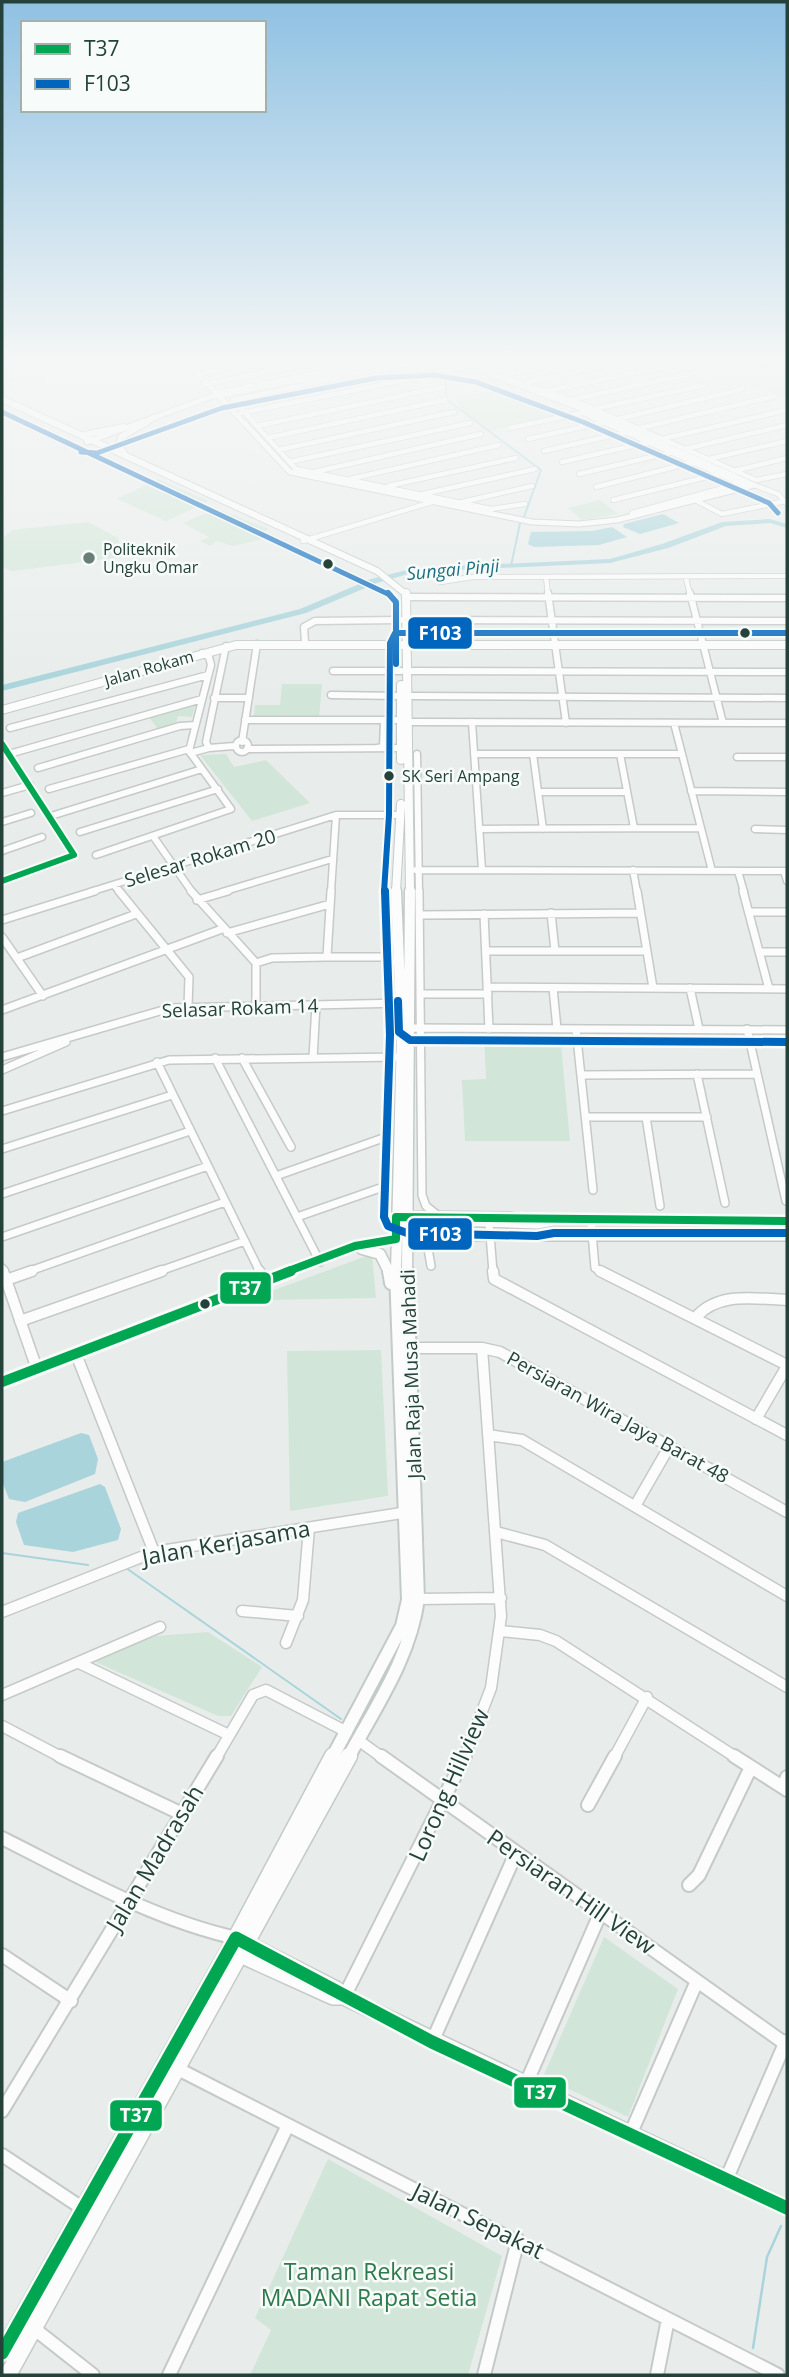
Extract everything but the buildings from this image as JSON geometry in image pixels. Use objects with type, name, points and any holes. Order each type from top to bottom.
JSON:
[{"type":"main road","points":[[156,472],[376,573],[391,581],[408,597]]},
{"type":"main road","name":"Jalan Raja Musa Mahadi","points":[[391,581],[400,592],[405,620]]},
{"type":"main road","name":"Jalan Raja Musa Mahadi","points":[[404,1348],[396,1291],[404,1218],[412,1031],[406,1002],[396,888],[405,721],[405,620],[408,597]]},
{"type":"main road","points":[[202,653],[226,646],[306,643],[787,645]]},
{"type":"main road","name":"Jalan Rokam","points":[[2,710],[202,653]]},
{"type":"main road","name":"Jalan Raja Musa Mahadi","points":[[403,747],[411,870],[406,1002]]},
{"type":"main road","points":[[398,915],[401,872],[411,870],[402,859],[401,814]]},
{"type":"main road","name":"Jalan Raja Musa Mahadi","points":[[352,1736],[405,1654],[414,1628],[418,1600],[411,1512],[400,1245],[404,1218],[397,1057],[412,1031]]},
{"type":"main road","points":[[362,1250],[375,1250],[386,1258],[392,1287],[396,1291]]},
{"type":"main road","name":"Jalan Raja Musa Mahadi","points":[[2,2353],[27,2323],[178,2068],[239,1947],[352,1736],[402,1626],[408,1600],[411,1512]]},
{"type":"main road","name":"Jalan Raja Musa Mahadi","points":[[8,2375],[27,2323],[82,2208],[239,1947]]},
{"type":"street","points":[[290,472],[491,509],[525,504]]},
{"type":"street","points":[[311,472],[432,502],[557,525],[634,516],[697,501],[787,474]]},
{"type":"street","points":[[348,480],[383,472]]},
{"type":"street","points":[[381,489],[455,472]]},
{"type":"street","points":[[420,495],[522,472]]},
{"type":"street","points":[[579,474],[588,472]]},
{"type":"street","points":[[596,487],[655,472]]},
{"type":"street","points":[[715,472],[741,483],[754,484]]},
{"type":"street","points":[[736,472],[785,503]]},
{"type":"street","points":[[728,473],[776,493],[785,503]]},
{"type":"street","points":[[613,500],[719,474]]},
{"type":"street","points":[[634,516],[632,513],[741,483]]},
{"type":"street","points":[[459,503],[532,485]]},
{"type":"street","points":[[769,492],[787,491]]},
{"type":"street","points":[[697,501],[722,514],[785,503]]},
{"type":"street","points":[[305,540],[432,502]]},
{"type":"street","points":[[441,582],[463,578],[787,576]]},
{"type":"street","points":[[547,577],[566,723]]},
{"type":"street","points":[[686,578],[723,723]]},
{"type":"street","points":[[408,597],[787,598]]},
{"type":"street","points":[[306,643],[304,627],[315,621],[787,621]]},
{"type":"street","points":[[246,745],[245,720],[257,644]]},
{"type":"street","points":[[209,748],[206,743],[226,646]]},
{"type":"street","name":"Jalan Rokam","points":[[190,751],[208,675],[209,657],[202,653]]},
{"type":"street","points":[[333,671],[787,672]]},
{"type":"street","points":[[10,729],[208,675]]},
{"type":"street","points":[[331,695],[787,698]]},
{"type":"street","points":[[214,698],[249,698]]},
{"type":"street","points":[[9,754],[202,699]]},
{"type":"street","points":[[245,720],[787,723]]},
{"type":"street","points":[[362,749],[379,748],[383,744],[384,721]]},
{"type":"street","points":[[472,722],[482,870]]},
{"type":"street","points":[[674,723],[712,871]]},
{"type":"street","points":[[38,768],[180,726],[195,724]]},
{"type":"street","points":[[2,744],[74,855],[2,881]]},
{"type":"street","points":[[49,789],[209,748],[234,746],[240,751],[246,745],[383,744],[403,747]]},
{"type":"street","points":[[246,745],[362,749],[403,747]]},
{"type":"street","points":[[96,855],[229,812],[231,805],[190,751]]},
{"type":"street","points":[[417,754],[411,870],[420,915],[422,994],[412,1031],[422,1074],[422,1195],[426,1206],[436,1214]]},
{"type":"street","points":[[474,754],[682,754]]},
{"type":"street","points":[[533,754],[544,828]]},
{"type":"street","points":[[620,754],[625,792],[634,828]]},
{"type":"street","points":[[737,757],[787,757]]},
{"type":"street","points":[[51,816],[202,769]]},
{"type":"street","points":[[2,793],[30,785]]},
{"type":"street","points":[[80,832],[218,789]]},
{"type":"street","points":[[691,791],[787,792]]},
{"type":"street","points":[[538,792],[625,792]]},
{"type":"street","points":[[2,822],[31,813]]},
{"type":"street","name":"Selesar Rokam 20","points":[[2,920],[336,815],[401,814]]},
{"type":"street","points":[[327,957],[336,815]]},
{"type":"street","points":[[479,829],[701,828]]},
{"type":"street","points":[[755,829],[787,830]]},
{"type":"street","points":[[153,836],[198,900],[256,963],[256,1006]]},
{"type":"street","points":[[2,851],[42,837]]},
{"type":"street","points":[[198,900],[332,859]]},
{"type":"street","points":[[411,870],[786,871],[787,881]]},
{"type":"street","points":[[633,870],[653,988]]},
{"type":"street","points":[[738,871],[769,989]]},
{"type":"street","points":[[114,885],[189,976],[188,1007]]},
{"type":"street","points":[[2,1010],[224,931],[330,904]]},
{"type":"street","points":[[749,912],[787,912]]},
{"type":"street","points":[[551,913],[555,951]]},
{"type":"street","points":[[420,915],[640,913]]},
{"type":"street","points":[[17,958],[136,914]]},
{"type":"street","points":[[484,914],[489,1029]]},
{"type":"street","points":[[2,937],[43,996]]},
{"type":"street","points":[[486,951],[647,951]]},
{"type":"street","points":[[760,952],[787,952]]},
{"type":"street","points":[[256,963],[272,958],[385,957]]},
{"type":"street","points":[[422,994],[553,988],[787,989]]},
{"type":"street","points":[[553,988],[557,1029]]},
{"type":"street","points":[[691,988],[699,1029]]},
{"type":"street","name":"Selasar Rokam 14","points":[[2,1057],[139,1015],[188,1007],[406,1002]]},
{"type":"street","points":[[313,1058],[316,1005]]},
{"type":"street","points":[[576,1029],[593,1190]]},
{"type":"street","points":[[747,1029],[783,1167],[786,1201]]},
{"type":"street","points":[[389,1047],[389,1039],[412,1031],[787,1030]]},
{"type":"street","points":[[2,1070],[50,1051],[77,1035]]},
{"type":"street","points":[[2,1111],[157,1062],[215,1058],[397,1057]]},
{"type":"street","points":[[215,1058],[320,1262]]},
{"type":"street","points":[[242,1058],[291,1147]]},
{"type":"street","points":[[157,1062],[265,1283]]},
{"type":"street","points":[[697,1074],[725,1202]]},
{"type":"street","points":[[581,1075],[757,1074]]},
{"type":"street","points":[[2,1149],[172,1095]]},
{"type":"street","points":[[586,1117],[706,1117]]},
{"type":"street","points":[[646,1117],[660,1206]]},
{"type":"street","points":[[2,1194],[190,1131]]},
{"type":"street","points":[[275,1176],[386,1137]]},
{"type":"street","points":[[2,1237],[208,1166]]},
{"type":"street","points":[[297,1217],[386,1186]]},
{"type":"street","points":[[37,1369],[3,1275],[225,1202]]},
{"type":"street","points":[[404,1218],[436,1214],[553,1221]]},
{"type":"street","points":[[404,1218],[489,1222],[787,1221]]},
{"type":"street","points":[[591,1221],[595,1269],[696,1317],[787,1366],[756,1419]]},
{"type":"street","points":[[489,1222],[494,1279],[787,1435]]},
{"type":"street","points":[[431,1266],[428,1261],[430,1240],[436,1237],[787,1237]]},
{"type":"street","points":[[20,1321],[245,1241]]},
{"type":"street","points":[[320,1262],[328,1262],[362,1250],[400,1245]]},
{"type":"street","points":[[2,1382],[320,1262],[355,1246],[400,1245]]},
{"type":"street","points":[[696,1317],[702,1307],[718,1300],[787,1300]]},
{"type":"street","name":"Persiaran Wira Jaya Barat 48","points":[[404,1348],[482,1348],[500,1352],[787,1512]]},
{"type":"street","name":"Lorong Hillview","points":[[344,1997],[444,1803],[478,1727],[491,1688],[501,1631],[501,1598],[482,1348]]},
{"type":"street","points":[[76,1354],[154,1552]]},
{"type":"street","points":[[488,1435],[522,1440],[787,1596]]},
{"type":"street","points":[[635,1506],[669,1447]]},
{"type":"street","name":"Jalan Kerjasama","points":[[2,1612],[154,1552],[411,1512]]},
{"type":"street","points":[[286,1643],[303,1600],[309,1528]]},
{"type":"street","points":[[496,1532],[545,1545],[787,1687]]},
{"type":"street","points":[[418,1600],[501,1598]]},
{"type":"street","points":[[242,1611],[298,1616]]},
{"type":"street","points":[[2,1695],[160,1627]]},
{"type":"street","points":[[501,1631],[540,1635],[556,1641],[751,1767],[786,1785]]},
{"type":"street","points":[[79,1663],[229,1735]]},
{"type":"street","name":"Jalan Madrasah","points":[[2,2112],[253,1695],[266,1690],[352,1736]]},
{"type":"street","points":[[588,1805],[647,1698]]},
{"type":"street","points":[[2,1726],[11,1733],[180,1813]]},
{"type":"street","name":"Persiaran Hill View","points":[[352,1736],[787,2042]]},
{"type":"street","points":[[689,1885],[699,1875],[751,1767]]},
{"type":"street","points":[[2,1838],[130,1899],[212,1934],[333,1997],[344,1997],[432,2042],[787,2208]]},
{"type":"street","points":[[432,2042],[516,1853]]},
{"type":"street","points":[[525,2086],[600,1913]]},
{"type":"street","points":[[2,1955],[71,2001]]},
{"type":"street","points":[[629,2135],[697,1981]]},
{"type":"street","points":[[726,2180],[787,2042]]},
{"type":"street","name":"Jalan Sepakat","points":[[178,2068],[287,2127],[518,2239],[778,2375]]},
{"type":"street","points":[[169,2375],[287,2127]]},
{"type":"street","points":[[2,2155],[82,2208]]},
{"type":"street","points":[[484,2375],[518,2239]]},
{"type":"street","points":[[657,2375],[668,2319]]},
{"type":"street","points":[[27,2323],[93,2375]]},
{"type":"green space","points":[[158,479],[209,501],[166,521],[117,499]]},
{"type":"green space","points":[[600,500],[618,514],[582,520],[568,508]]},
{"type":"green space","points":[[217,509],[269,529],[257,535],[264,539],[233,546],[217,541],[210,546],[200,541],[209,537],[183,523]]},
{"type":"green space","points":[[88,522],[118,538],[123,557],[12,571],[2,567],[2,539],[12,530]]},
{"type":"green space","points":[[282,684],[322,684],[319,718],[254,718],[255,705],[280,705]]},
{"type":"green space","points":[[196,703],[192,717],[178,716],[176,724],[158,729],[147,715]]},
{"type":"green space","points":[[226,754],[234,767],[266,760],[310,803],[252,821],[200,755]]},
{"type":"green space","points":[[484,1034],[560,1034],[570,1141],[465,1141],[462,1080],[486,1079]]},
{"type":"green space","points":[[372,1254],[376,1298],[268,1300],[269,1292]]},
{"type":"green space","points":[[381,1350],[388,1496],[290,1511],[287,1351]]},
{"type":"green space","points":[[208,1632],[262,1667],[231,1716],[218,1716],[93,1661],[156,1636]]},
{"type":"green space","points":[[604,1937],[678,1989],[628,2117],[543,2077]]},
{"type":"green space","name":"Taman Rekreasi MADANI Rapat Setia","points":[[328,2159],[502,2256],[468,2375],[250,2375],[271,2330],[255,2318]]},
{"type":"water","points":[[663,514],[679,523],[640,534],[623,527],[624,524]]},
{"type":"water","points":[[612,527],[627,537],[599,545],[534,547],[528,544],[531,532],[592,531]]},
{"type":"water","points":[[81,1433],[89,1435],[98,1459],[95,1474],[25,1502],[9,1499],[2,1481],[2,1462]]},
{"type":"water","points":[[100,1484],[105,1487],[121,1529],[118,1540],[73,1552],[24,1545],[16,1522],[18,1513]]},
{"type":"waterway","points":[[524,517],[540,472]]},
{"type":"waterway","name":"Sungai Pinji","points":[[2,688],[303,611],[374,581],[415,570],[610,561],[665,546],[725,524],[770,521],[787,526]]},
{"type":"waterway","points":[[511,566],[520,523]]},
{"type":"waterway","points":[[2,1553],[88,1565]]},
{"type":"waterway","points":[[126,1568],[341,1719]]},
{"type":"waterway","points":[[753,2348],[767,2257],[781,2226]]},
{"type":"transit line","name":"F103","points":[[131,472],[386,591],[396,602],[396,664]]},
{"type":"transit line","name":"F103","points":[[698,472],[769,503],[778,513]]},
{"type":"transit line","name":"F103","points":[[787,633],[395,633],[390,643],[389,815],[384,901],[390,1035],[384,1217],[388,1226],[407,1233],[537,1236],[554,1233],[787,1233]]},
{"type":"transit line","name":"T37","points":[[2,744],[74,855],[2,881]]},
{"type":"transit line","name":"F103","points":[[398,1001],[399,1032],[410,1040],[787,1042]]},
{"type":"transit line","name":"T37","points":[[2,1382],[355,1246],[396,1239],[396,1217],[787,1221]]},
{"type":"transit line","name":"T37","points":[[2,2353],[236,1938],[432,2042],[787,2208]]},
{"type":"place","name":"Politeknik Ungku Omar","points":[[89,558]]},
{"type":"place","name":"SK Seri Ampang","points":[[389,776]]}]
